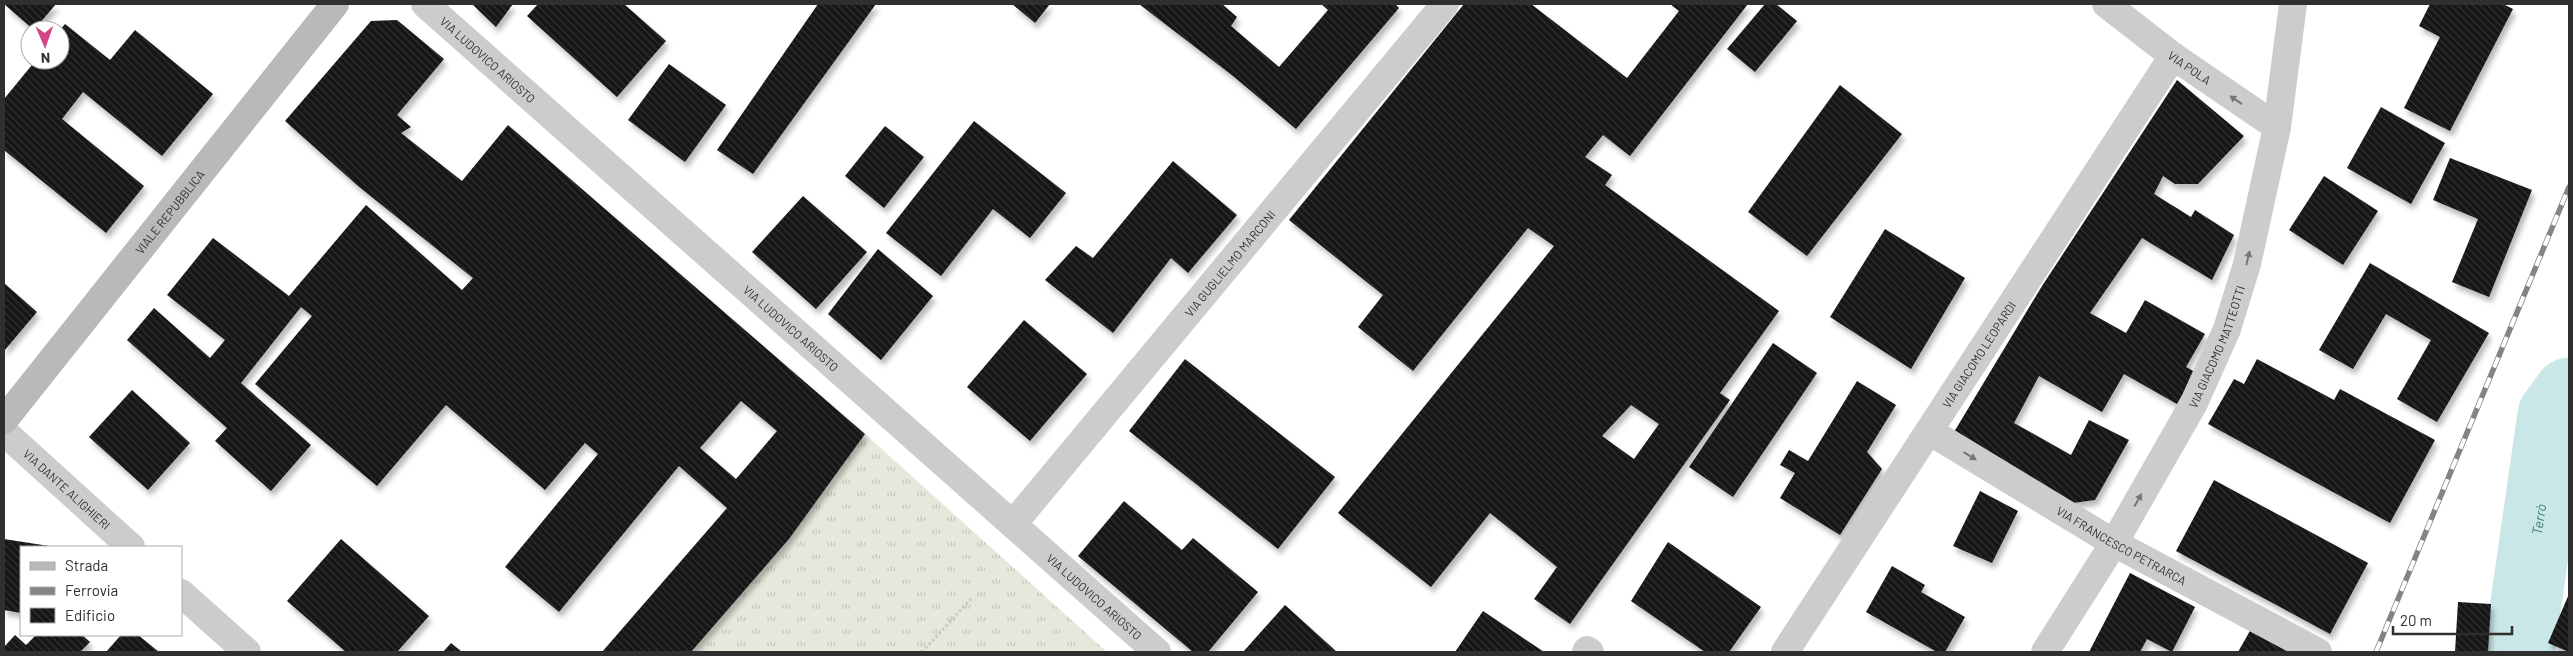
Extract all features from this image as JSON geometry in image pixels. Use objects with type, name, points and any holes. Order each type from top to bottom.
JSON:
[{"type":"street","name":"VIALE REPUBBLICA","points":[[4,420],[335,4]]},
{"type":"street","name":"VIA LUDOVICO ARIOSTO","points":[[425,4],[1157,652]]},
{"type":"street","name":"VIA GUGLIELMO MARCONI","points":[[1013,524],[1445,4]]},
{"type":"street","name":"VIA POLA","points":[[2106,4],[2173,56],[2277,127]]},
{"type":"street","name":"VIA GIACOMO MATTEOTTI","points":[[2045,652],[2114,543],[2194,403],[2227,329],[2247,264],[2277,127],[2293,4]]},
{"type":"street","name":"VIA GIACOMO LEOPARDI","points":[[1785,652],[2173,56]]},
{"type":"street","name":"VIA FRANCESCO PETRARCA","points":[[1928,431],[2114,543],[2318,652]]},
{"type":"street","name":"VIA DANTE ALIGHIERI","points":[[4,432],[130,546]]},
{"type":"street","points":[[182,594],[247,652]]},
{"type":"path","points":[[922,652],[973,596]]},
{"type":"green space","points":[[865,434],[1107,652],[691,652],[789,539]]},
{"type":"building","points":[[4,4],[56,4],[42,20],[22,20]]},
{"type":"building","points":[[472,4],[513,4],[496,27]]},
{"type":"building","points":[[538,4],[624,4],[666,41],[617,97],[527,16]]},
{"type":"building","points":[[818,4],[876,4],[753,174],[717,150]]},
{"type":"building","points":[[1012,4],[1050,4],[1035,23]]},
{"type":"building","points":[[1139,4],[1222,4],[1237,17],[1231,26],[1279,67],[1328,10],[1321,4],[1395,4],[1399,8],[1296,129],[1233,76]]},
{"type":"building","points":[[1464,4],[1531,4],[1627,78],[1679,11],[1670,4],[1748,4],[1630,156],[1603,135],[1585,157],[1612,175],[1605,185],[1779,311],[1720,393],[1730,400],[1570,624],[1534,599],[1557,567],[1490,513],[1431,587],[1338,513],[1554,246],[1528,228],[1413,371],[1358,327],[1383,295],[1289,220]],"holes":[[[1631,405],[1659,424],[1634,459],[1602,436]]]},
{"type":"building","points":[[1765,4],[1776,4],[1797,21],[1755,72],[1727,49]]},
{"type":"building","points":[[2430,4],[2503,4],[2513,9],[2450,131],[2404,108],[2440,37],[2419,26]]},
{"type":"building","points":[[397,20],[444,59],[397,115],[411,127],[401,133],[462,181],[508,125],[865,434],[789,539],[691,652],[602,652],[727,508],[679,466],[559,612],[505,567],[598,454],[585,443],[545,490],[446,405],[377,486],[255,384],[312,316],[301,307],[241,383],[311,445],[271,491],[215,441],[227,428],[127,340],[154,308],[210,358],[225,340],[167,295],[213,238],[289,296],[366,205],[462,290],[473,278],[358,186],[285,121],[371,21]],"holes":[[[741,401],[777,431],[736,479],[700,448]]]},
{"type":"building","points":[[70,28],[110,60],[135,30],[213,94],[162,156],[83,92],[62,119],[144,186],[106,233],[4,150],[4,99],[28,70],[70,70]]},
{"type":"building","points":[[669,64],[726,105],[685,162],[628,120]]},
{"type":"building","points":[[2177,80],[2244,136],[2198,184],[2175,184],[2163,176],[2154,194],[2191,217],[2195,210],[2234,235],[2212,280],[2142,238],[2090,313],[2126,333],[2145,300],[2205,334],[2186,367],[2195,372],[2177,404],[2124,374],[2102,412],[2039,376],[2014,423],[2071,455],[2089,420],[2129,440],[2095,500],[2073,503],[1951,437],[2042,286]]},
{"type":"building","points":[[1840,85],[1902,134],[1807,256],[1748,212]]},
{"type":"building","points":[[2381,107],[2445,143],[2411,204],[2347,168]]},
{"type":"building","points":[[974,121],[1066,193],[1030,238],[993,209],[941,276],[886,233]]},
{"type":"building","points":[[885,126],[924,157],[884,208],[845,176]]},
{"type":"building","points":[[2450,158],[2532,190],[2489,297],[2452,282],[2478,219],[2433,200]]},
{"type":"building","points":[[1173,161],[1237,215],[1188,273],[1171,258],[1113,333],[1045,280],[1076,246],[1093,258]]},
{"type":"building","points":[[2324,176],[2378,211],[2343,265],[2289,230]]},
{"type":"building","points":[[803,196],[867,252],[816,309],[752,252]]},
{"type":"building","points":[[1885,229],[1965,278],[1911,369],[1830,317]]},
{"type":"building","points":[[878,249],[933,296],[881,360],[828,314]]},
{"type":"building","points":[[2370,263],[2489,333],[2437,422],[2397,399],[2431,340],[2386,314],[2353,369],[2319,350]]},
{"type":"building","points":[[4,283],[37,312],[4,351]]},
{"type":"building","points":[[1024,320],[1087,374],[1030,441],[967,387]]},
{"type":"building","points":[[1773,343],[1817,373],[1733,497],[1689,467]]},
{"type":"building","points":[[1185,359],[1335,477],[1278,549],[1129,431]]},
{"type":"building","points":[[2257,359],[2334,400],[2340,389],[2435,440],[2390,523],[2208,424],[2234,379],[2244,384]]},
{"type":"building","points":[[1857,381],[1896,405],[1867,452],[1882,469],[1840,535],[1780,498],[1795,473],[1780,465],[1789,450],[1808,461]]},
{"type":"building","points":[[132,390],[190,443],[148,490],[89,437]]},
{"type":"building","points":[[2214,480],[2368,563],[2330,634],[2176,551]]},
{"type":"building","points":[[1980,491],[2018,511],[1992,563],[1953,546]]},
{"type":"building","points":[[1124,501],[1182,550],[1193,538],[1258,592],[1208,652],[1193,652],[1078,556]]},
{"type":"building","points":[[4,539],[49,546],[20,546],[20,613],[4,610]]},
{"type":"building","points":[[341,539],[429,616],[397,652],[346,652],[287,601]]},
{"type":"building","points":[[1668,542],[1761,607],[1729,652],[1705,652],[1631,601]]},
{"type":"building","points":[[1892,566],[1925,585],[1921,592],[1965,617],[1945,652],[1937,652],[1866,612]]},
{"type":"building","points":[[2130,573],[2195,607],[2172,652],[2147,639],[2140,652],[2089,652]]},
{"type":"building","points":[[2569,594],[2569,652],[2548,643]]},
{"type":"building","points":[[2458,602],[2491,604],[2488,652],[2455,652]]},
{"type":"building","points":[[1285,605],[1337,652],[1243,652]]},
{"type":"building","points":[[1483,611],[1544,652],[1455,652]]},
{"type":"building","points":[[2251,629],[2293,652],[2238,652]]},
{"type":"building","points":[[15,635],[26,645],[35,636],[83,636],[90,642],[80,652],[4,652],[4,647]]},
{"type":"building","points":[[120,636],[139,636],[159,652],[106,652]]},
{"type":"building","points":[[451,643],[462,652],[443,652]]},
{"type":"waterway","name":"Terrò","points":[[2519,652],[2553,415],[2569,393]]},
{"type":"railway","points":[[2376,652],[2569,187]]}]
